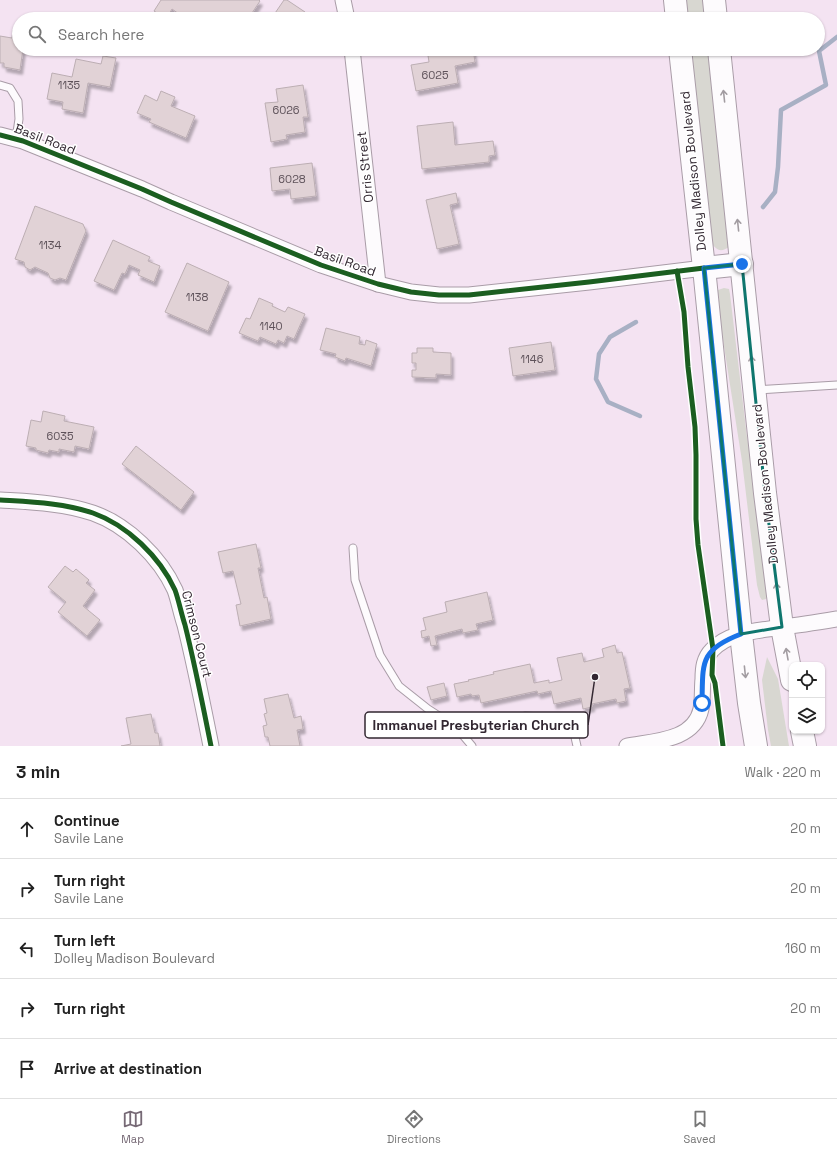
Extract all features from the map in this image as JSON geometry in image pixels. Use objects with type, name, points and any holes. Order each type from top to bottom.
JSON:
[{"type":"main road","points":[[675,0],[676,12]]},
{"type":"main road","points":[[714,0],[715,12]]},
{"type":"main road","name":"Dolley Madison Boulevard","points":[[681,56],[741,634],[749,703],[756,746]]},
{"type":"main road","name":"Dolley Madison Boulevard","points":[[720,56],[766,500],[782,627],[789,664]]},
{"type":"main road","points":[[704,268],[742,264]]},
{"type":"main road","points":[[803,734],[805,746]]},
{"type":"street","points":[[343,0],[346,12]]},
{"type":"street","name":"Orris Street","points":[[353,56],[378,284]]},
{"type":"street","name":"Basil Road","points":[[0,135],[16,139],[142,189],[321,265],[378,284],[418,293],[469,295],[704,268]]},
{"type":"street","name":"Crimson Court","points":[[0,500],[67,506],[92,513],[123,529],[142,544],[155,559],[170,580],[175,591],[189,642],[211,746]]},
{"type":"street","points":[[627,746],[676,736],[691,727],[699,717],[701,710],[703,672],[707,656],[713,649],[722,643],[741,634],[837,619]]},
{"type":"lane","points":[[0,85],[10,88],[18,101],[19,119],[16,139]]},
{"type":"lane","points":[[754,390],[837,385]]},
{"type":"lane","points":[[353,548],[355,580],[380,655],[399,686],[428,709],[456,727],[472,746]]},
{"type":"lane","points":[[462,734],[525,716],[557,718],[574,733],[577,746]]},
{"type":"highlighted area","points":[[742,264],[765,493],[782,627],[741,634],[704,268]]},
{"type":"shaded area","points":[[685,0],[707,0],[708,12],[686,12]]},
{"type":"shaded area","points":[[691,56],[713,56],[731,246],[724,250],[719,250],[710,241]]},
{"type":"shaded area","points":[[724,288],[729,289],[730,294],[747,437],[763,533],[769,594],[766,599],[762,600],[757,585],[742,461],[717,302],[718,290]]},
{"type":"shaded area","points":[[767,657],[778,679],[789,746],[771,746],[762,680]]},
{"type":"building","points":[[161,0],[260,1],[253,12],[176,12],[172,9],[170,12],[154,11]]},
{"type":"building","points":[[284,0],[287,0],[305,12],[276,12]]},
{"type":"building","points":[[0,36],[12,38],[12,56],[22,56],[20,70],[4,67],[4,63],[0,63]]},
{"type":"building","points":[[103,56],[116,58],[110,87],[88,83],[83,113],[62,109],[63,102],[47,99],[52,73],[72,77],[76,59],[101,64]]},
{"type":"building","points":[[428,56],[474,56],[475,62],[455,66],[458,83],[416,91],[411,65],[429,62]]},
{"type":"building","points":[[303,85],[308,117],[303,117],[305,132],[286,135],[287,139],[271,142],[265,103],[278,102],[276,89]]},
{"type":"building","points":[[161,91],[175,97],[171,106],[195,116],[186,138],[149,122],[151,119],[137,113],[145,95],[157,101]]},
{"type":"building","points":[[453,122],[455,145],[493,141],[495,155],[489,156],[489,162],[422,169],[417,126]]},
{"type":"building","points":[[312,163],[316,196],[291,199],[290,189],[272,191],[270,168]]},
{"type":"building","points":[[456,193],[458,203],[450,205],[459,244],[437,249],[426,200]]},
{"type":"building","points":[[35,206],[83,224],[86,231],[66,280],[60,278],[55,280],[50,278],[48,273],[35,267],[30,270],[25,267],[24,262],[15,259]]},
{"type":"building","points":[[113,240],[150,257],[148,261],[160,266],[154,282],[138,275],[140,270],[129,265],[125,274],[122,273],[114,290],[94,281]]},
{"type":"building","points":[[187,263],[229,282],[208,331],[165,312]]},
{"type":"building","points":[[259,298],[273,304],[272,306],[285,312],[288,307],[305,314],[294,339],[287,336],[284,343],[278,340],[276,344],[260,337],[258,341],[239,333],[246,318],[250,319]]},
{"type":"building","points":[[326,328],[360,337],[359,344],[365,345],[366,340],[377,344],[371,366],[346,358],[345,361],[335,357],[336,354],[320,350]]},
{"type":"building","points":[[551,342],[555,370],[513,376],[509,348]]},
{"type":"building","points":[[417,348],[433,348],[433,352],[451,353],[451,375],[436,374],[436,378],[412,377],[412,370],[416,370],[416,363],[412,363],[412,353],[417,353]]},
{"type":"building","points":[[43,411],[65,416],[64,421],[94,427],[89,449],[75,446],[74,452],[59,449],[59,452],[49,450],[48,453],[26,446],[31,420],[41,422]]},
{"type":"building","points":[[136,446],[194,492],[181,510],[122,464]]},
{"type":"building","points":[[256,544],[261,568],[258,568],[264,598],[267,597],[271,619],[240,626],[236,605],[241,604],[233,571],[223,573],[218,552]]},
{"type":"building","points":[[65,566],[73,572],[76,569],[89,580],[86,583],[95,590],[83,606],[100,620],[87,636],[58,612],[66,602],[48,587]]},
{"type":"building","points":[[487,592],[493,620],[476,624],[478,630],[463,633],[462,629],[435,636],[437,645],[431,646],[429,636],[422,638],[421,631],[426,630],[423,618],[447,612],[445,602]]},
{"type":"building","points":[[615,645],[617,653],[622,652],[630,688],[624,689],[626,701],[617,703],[616,699],[592,704],[592,707],[583,709],[581,698],[554,704],[551,691],[538,694],[537,691],[481,703],[479,695],[472,696],[471,694],[457,697],[454,684],[494,674],[493,672],[530,664],[534,683],[549,680],[549,683],[562,680],[557,658],[582,653],[584,662],[604,657],[602,649]]},
{"type":"building","points":[[444,683],[447,696],[431,700],[427,687]]},
{"type":"building","points":[[288,694],[294,718],[301,716],[303,729],[297,730],[300,746],[270,746],[268,737],[265,737],[263,726],[267,725],[264,714],[267,713],[264,699]]},
{"type":"building","points":[[151,714],[155,733],[158,733],[160,746],[121,746],[131,744],[126,718]]},
{"type":"waterway","points":[[825,46],[837,37]]},
{"type":"waterway","points":[[763,207],[775,192],[781,110],[826,85],[820,56]]},
{"type":"waterway","points":[[636,322],[610,337],[599,354],[596,379],[608,402],[640,416]]},
{"type":"cycle path","points":[[0,135],[23,141],[142,189],[321,265],[378,284],[411,292],[439,295],[469,295],[704,268]]},
{"type":"cycle path","points":[[677,271],[684,312],[688,367],[695,427],[696,519],[698,545],[713,649],[712,675],[715,683],[723,746]]},
{"type":"cycle path","points":[[0,500],[59,505],[93,513],[118,525],[151,554],[161,566],[175,590],[192,655],[211,746]]},
{"type":"place","name":"Immanuel Presbyterian Church","points":[[595,677]]},
{"type":"route","points":[[702,703],[703,672],[707,656],[713,649],[722,643],[741,634],[722,458],[704,268],[742,264]]}]
